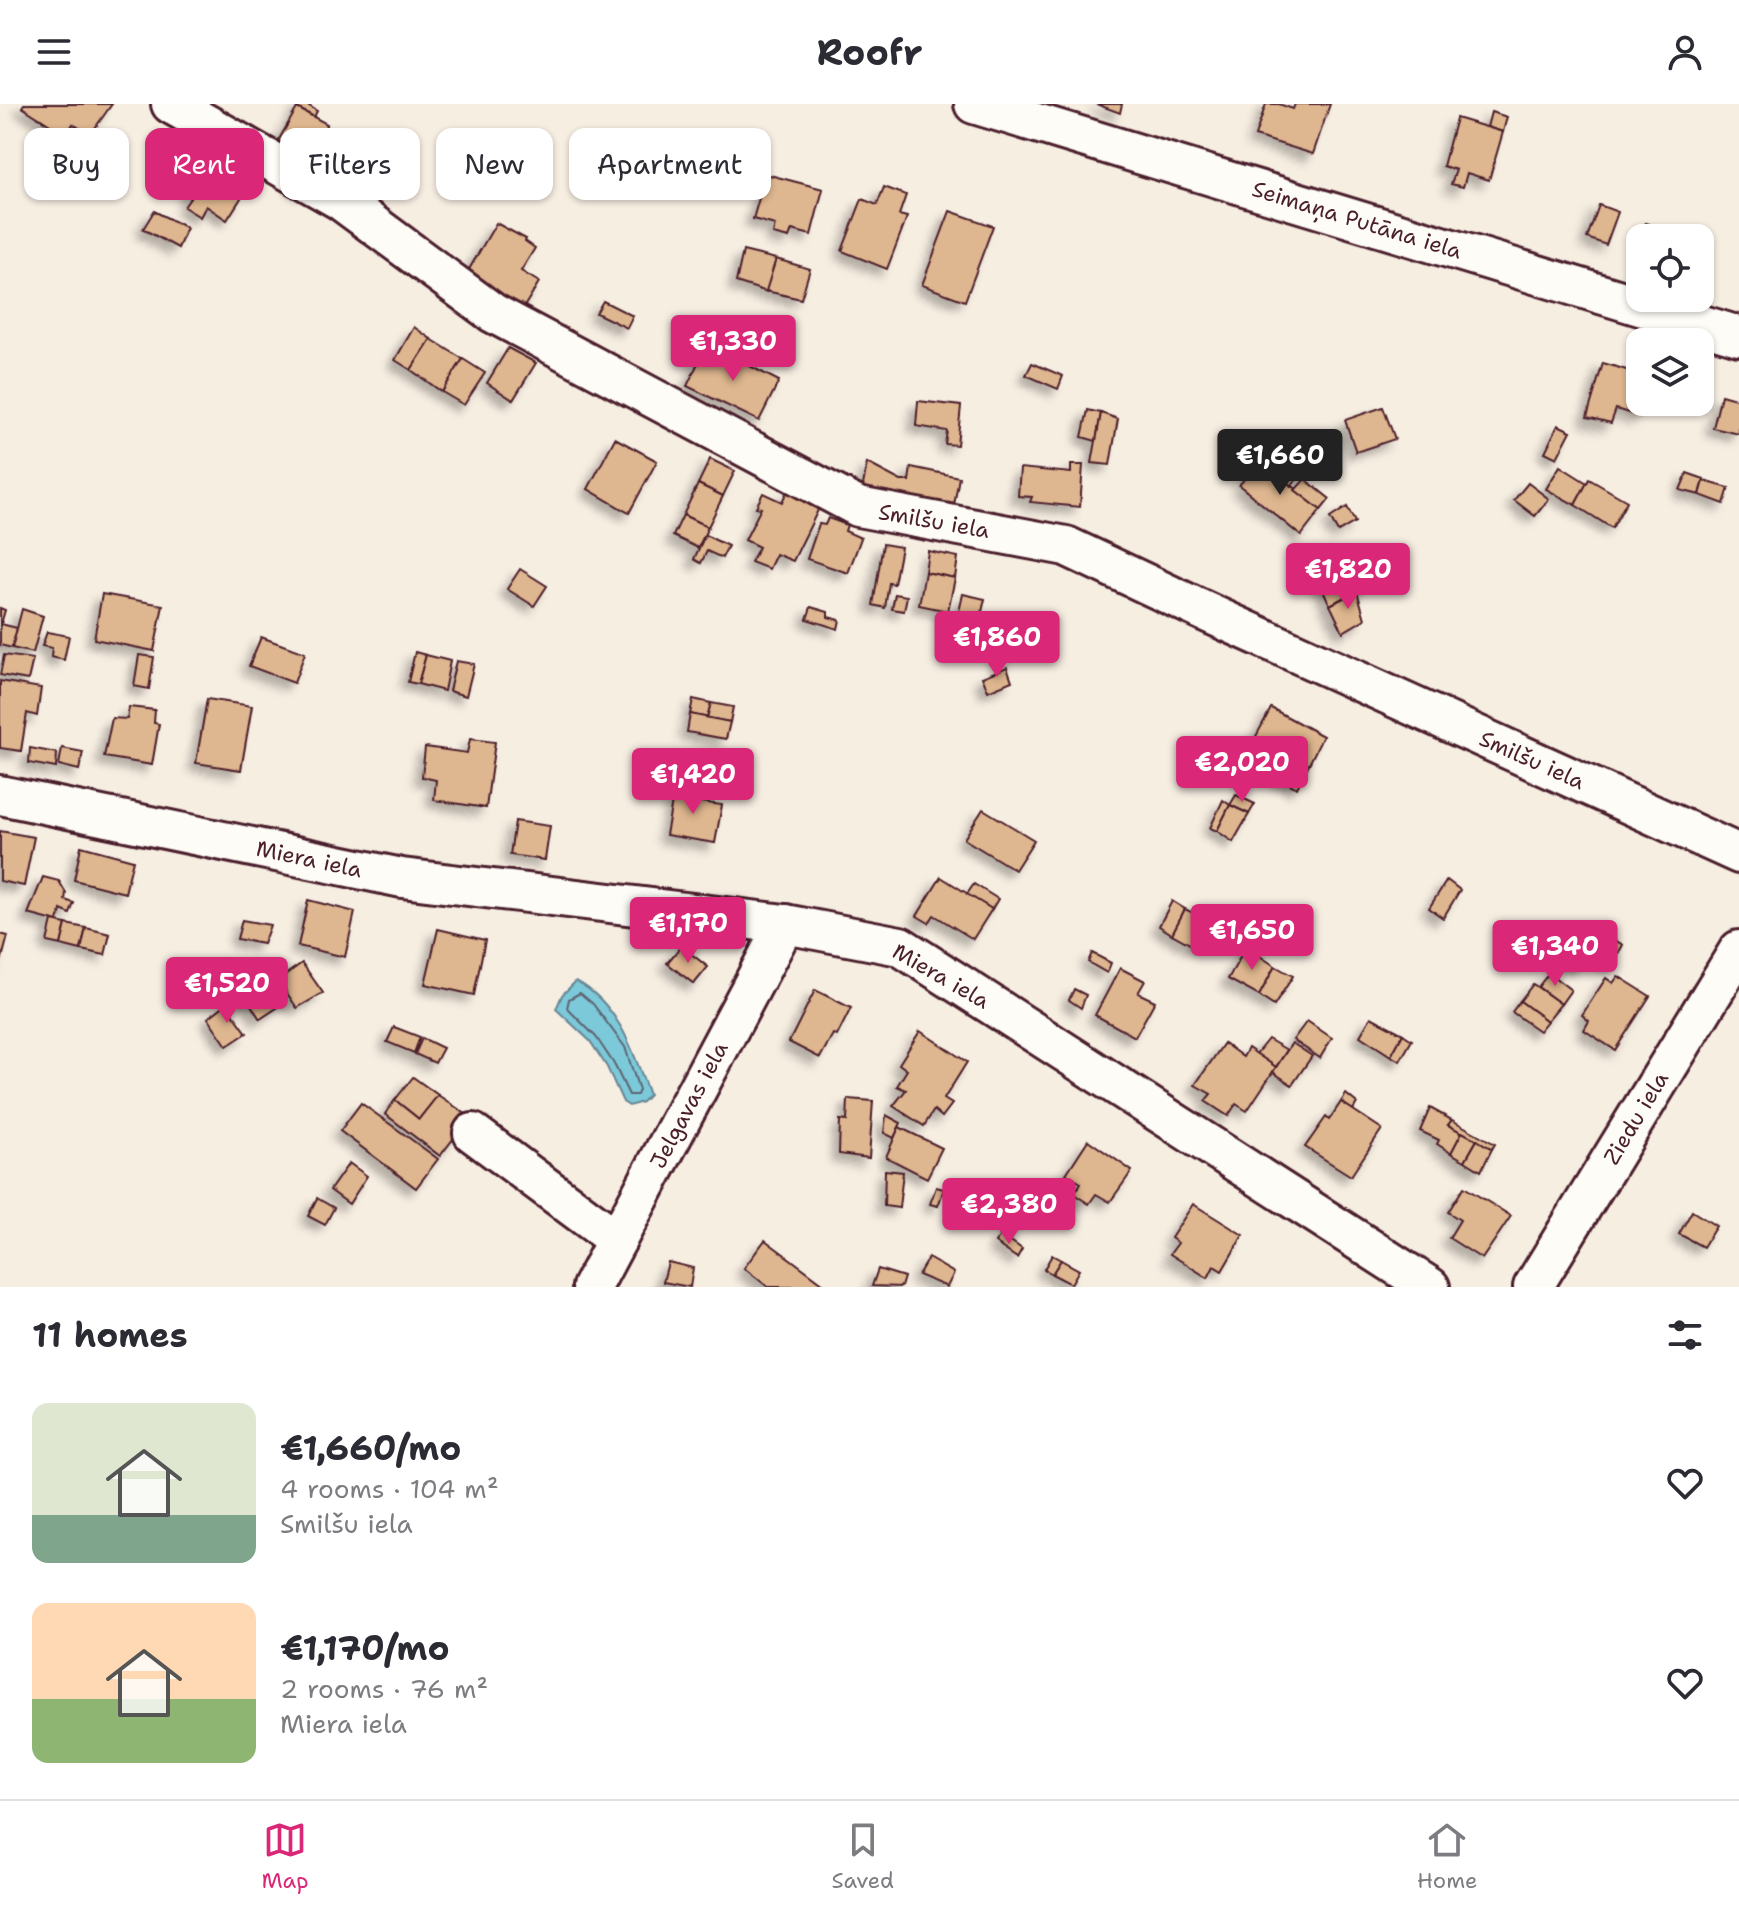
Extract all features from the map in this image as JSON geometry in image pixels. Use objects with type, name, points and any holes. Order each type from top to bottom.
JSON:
[{"type":"street","name":"Smilšu iela","points":[[171,104],[340,200],[493,313],[858,507],[1066,546],[1739,854]]},
{"type":"street","name":"Seimaņa Putāna iela","points":[[984,105],[1739,336]]},
{"type":"street","name":"Miera iela","points":[[0,795],[402,878],[785,924],[900,946],[1430,1287]]},
{"type":"street","name":"Jelgavas iela","points":[[592,1287],[785,924]]},
{"type":"street","name":"Ziedu iela","points":[[1533,1287],[1739,950]]},
{"type":"street","points":[[473,1133],[617,1240]]},
{"type":"water","points":[[576,981],[603,1003],[623,1031],[649,1095],[642,1102],[629,1106],[623,1102],[607,1067],[590,1041],[556,1009],[562,995]]},
{"type":"building","points":[[24,104],[112,104],[95,128],[79,128],[73,124],[70,128],[55,128],[22,107]]},
{"type":"building","points":[[300,104],[317,111],[314,117],[297,108]]},
{"type":"building","points":[[1096,104],[1122,104],[1120,113]]},
{"type":"building","points":[[1266,104],[1293,109],[1295,104],[1330,104],[1313,154],[1255,136]]},
{"type":"building","points":[[297,108],[327,124],[324,128],[286,128]]},
{"type":"building","points":[[1491,112],[1507,117],[1503,132],[1487,127]]},
{"type":"building","points":[[1456,118],[1503,132],[1489,180],[1467,173],[1463,187],[1451,184],[1456,170],[1443,166]]},
{"type":"building","points":[[280,138],[280,152],[274,148]]},
{"type":"building","points":[[771,175],[823,189],[811,235],[792,230],[789,238],[773,234],[775,225],[753,219],[758,200],[771,200]]},
{"type":"building","points":[[884,187],[906,195],[899,215],[907,217],[887,269],[842,251],[862,199],[877,205]]},
{"type":"building","points":[[189,200],[240,200],[227,220],[206,206],[200,217],[184,207]]},
{"type":"building","points":[[1599,205],[1618,212],[1606,245],[1587,238]]},
{"type":"building","points":[[154,211],[187,228],[178,248],[143,229]]},
{"type":"building","points":[[950,211],[993,226],[965,301],[922,285]]},
{"type":"building","points":[[496,223],[526,239],[535,248],[521,271],[539,282],[521,312],[464,278]]},
{"type":"building","points":[[743,251],[776,259],[767,292],[736,282]]},
{"type":"building","points":[[776,259],[810,269],[801,299],[766,291]]},
{"type":"building","points":[[603,301],[633,316],[627,328],[596,313]]},
{"type":"building","points":[[414,327],[431,339],[411,370],[395,360]]},
{"type":"building","points":[[431,339],[463,359],[442,392],[411,370]]},
{"type":"building","points":[[707,344],[779,381],[759,421],[687,386]]},
{"type":"building","points":[[508,348],[536,363],[513,400],[487,383]]},
{"type":"building","points":[[463,359],[485,373],[464,405],[442,392]]},
{"type":"building","points":[[1032,363],[1063,376],[1058,389],[1026,375]]},
{"type":"building","points":[[1603,363],[1626,370],[1626,412],[1616,409],[1611,423],[1587,417]]},
{"type":"building","points":[[1721,395],[1739,400],[1739,434],[1713,428]]},
{"type":"building","points":[[918,401],[961,406],[957,445],[945,444],[947,431],[916,426]]},
{"type":"building","points":[[1383,407],[1395,439],[1356,452],[1345,420]]},
{"type":"building","points":[[1088,410],[1101,413],[1096,441],[1082,437]]},
{"type":"building","points":[[1101,413],[1118,419],[1110,465],[1092,463]]},
{"type":"building","points":[[1558,425],[1571,431],[1557,458],[1545,452]]},
{"type":"building","points":[[615,438],[657,461],[629,513],[588,489]]},
{"type":"building","points":[[1300,454],[1311,465],[1298,478],[1287,467]]},
{"type":"building","points":[[710,459],[735,471],[723,496],[698,484]]},
{"type":"building","points":[[1261,459],[1321,510],[1301,536],[1239,485]]},
{"type":"building","points":[[867,463],[901,481],[909,481],[911,467],[959,477],[952,517],[862,491]]},
{"type":"building","points":[[1071,465],[1083,465],[1080,507],[1030,502],[1032,497],[1018,496],[1020,468],[1071,473]]},
{"type":"building","points":[[1560,466],[1587,483],[1575,505],[1546,489]]},
{"type":"building","points":[[1287,467],[1298,478],[1291,486],[1279,474]]},
{"type":"building","points":[[1687,473],[1704,479],[1700,495],[1680,490]]},
{"type":"building","points":[[1305,479],[1330,499],[1321,510],[1295,490]]},
{"type":"building","points":[[1589,479],[1627,501],[1612,528],[1575,505]]},
{"type":"building","points":[[1704,481],[1729,488],[1724,504],[1700,495]]},
{"type":"building","points":[[1528,483],[1549,499],[1535,516],[1514,500]]},
{"type":"building","points":[[698,484],[723,496],[708,527],[683,515]]},
{"type":"building","points":[[787,491],[820,506],[793,561],[776,554],[769,569],[751,562],[759,547],[745,540],[761,508],[756,507],[763,493],[782,502]]},
{"type":"building","points":[[1347,507],[1355,522],[1338,532],[1330,518]]},
{"type":"building","points":[[683,515],[708,527],[698,548],[673,536]]},
{"type":"building","points":[[828,518],[847,525],[845,531],[861,538],[848,573],[807,559],[819,524],[825,525]]},
{"type":"building","points":[[705,535],[728,546],[722,558],[707,551],[701,563],[694,559]]},
{"type":"building","points":[[883,544],[901,547],[894,584],[889,583],[885,608],[873,605]]},
{"type":"building","points":[[928,551],[958,557],[955,578],[925,572]]},
{"type":"building","points":[[1353,558],[1367,585],[1330,605],[1317,577]]},
{"type":"building","points":[[520,569],[547,586],[534,606],[507,589]]},
{"type":"building","points":[[925,572],[955,578],[948,611],[919,605]]},
{"type":"building","points":[[1357,591],[1365,619],[1343,632],[1330,605]]},
{"type":"building","points":[[102,594],[163,605],[154,651],[94,639]]},
{"type":"building","points":[[895,594],[907,596],[904,611],[892,609]]},
{"type":"building","points":[[963,594],[985,599],[981,616],[959,612]]},
{"type":"building","points":[[811,607],[840,620],[838,629],[807,619]]},
{"type":"building","points":[[0,608],[5,610],[1,624],[17,628],[12,648],[0,645]]},
{"type":"building","points":[[22,609],[43,616],[33,653],[12,648]]},
{"type":"building","points":[[47,632],[69,636],[64,660],[51,657],[52,648],[42,646]]},
{"type":"building","points":[[261,637],[305,653],[294,683],[249,666]]},
{"type":"building","points":[[415,652],[426,655],[418,684],[408,682]]},
{"type":"building","points":[[4,655],[33,659],[28,680],[0,675]]},
{"type":"building","points":[[139,655],[154,657],[149,689],[134,686]]},
{"type":"building","points":[[426,655],[450,661],[444,691],[418,684]]},
{"type":"building","points":[[456,661],[474,664],[466,696],[449,691]]},
{"type":"building","points":[[1007,667],[1012,681],[988,691],[982,677]]},
{"type":"building","points":[[0,681],[41,688],[37,716],[27,713],[21,751],[0,748]]},
{"type":"building","points":[[207,699],[252,706],[241,770],[196,763]]},
{"type":"building","points":[[693,699],[711,703],[707,718],[690,714]]},
{"type":"building","points":[[711,703],[733,707],[730,722],[707,718]]},
{"type":"building","points":[[129,707],[155,710],[154,723],[159,724],[152,765],[104,757],[112,718],[127,719]]},
{"type":"building","points":[[1271,708],[1323,736],[1297,788],[1270,774],[1279,754],[1254,740]]},
{"type":"building","points":[[690,714],[730,722],[726,739],[687,732]]},
{"type":"building","points":[[470,739],[495,742],[486,808],[434,800],[436,780],[422,777],[425,747],[467,753]]},
{"type":"building","points":[[30,748],[57,753],[56,768],[29,763]]},
{"type":"building","points":[[62,748],[83,752],[79,770],[59,765]]},
{"type":"building","points":[[683,782],[702,785],[700,802],[722,805],[715,843],[666,835],[673,796],[680,798]]},
{"type":"building","points":[[1236,795],[1255,804],[1249,814],[1230,805]]},
{"type":"building","points":[[1223,800],[1230,805],[1217,831],[1210,828]]},
{"type":"building","points":[[1230,805],[1249,814],[1233,842],[1217,831]]},
{"type":"building","points":[[983,809],[1034,840],[1015,870],[964,839]]},
{"type":"building","points":[[515,821],[550,826],[545,860],[510,855]]},
{"type":"building","points":[[0,831],[34,837],[24,886],[0,881]]},
{"type":"building","points":[[81,846],[133,860],[125,893],[74,880]]},
{"type":"building","points":[[43,877],[59,881],[66,893],[65,900],[74,903],[70,914],[61,910],[58,922],[28,914]]},
{"type":"building","points":[[941,877],[992,909],[973,939],[934,915],[929,923],[917,916]]},
{"type":"building","points":[[1447,880],[1460,890],[1443,918],[1429,908]]},
{"type":"building","points":[[974,884],[998,899],[992,909],[967,894]]},
{"type":"building","points":[[308,900],[355,912],[345,957],[298,946]]},
{"type":"building","points":[[1172,901],[1185,909],[1172,934],[1159,926]]},
{"type":"building","points":[[1185,909],[1211,922],[1197,948],[1172,934]]},
{"type":"building","points":[[242,920],[270,925],[263,944],[237,939]]},
{"type":"building","points":[[52,921],[66,924],[61,945],[47,942]]},
{"type":"building","points":[[66,924],[86,928],[81,950],[61,945]]},
{"type":"building","points":[[86,928],[110,934],[105,955],[81,950]]},
{"type":"building","points":[[438,929],[485,940],[474,995],[425,984]]},
{"type":"building","points":[[1555,931],[1591,948],[1580,967],[1543,948]]},
{"type":"building","points":[[0,934],[8,936],[0,966]]},
{"type":"building","points":[[1604,934],[1623,945],[1612,965],[1594,953]]},
{"type":"building","points":[[681,946],[708,967],[694,984],[667,963]]},
{"type":"building","points":[[1246,947],[1275,966],[1259,996],[1228,979]]},
{"type":"building","points":[[1092,953],[1111,963],[1107,973],[1088,962]]},
{"type":"building","points":[[302,963],[323,993],[297,1008],[278,980]]},
{"type":"building","points":[[1275,966],[1293,976],[1274,1006],[1259,996]]},
{"type":"building","points":[[1120,968],[1145,981],[1138,993],[1155,1001],[1135,1037],[1095,1015]]},
{"type":"building","points":[[1549,973],[1571,990],[1561,1004],[1538,987]]},
{"type":"building","points":[[1618,976],[1650,996],[1615,1050],[1584,1030],[1589,1021],[1582,1015],[1606,978],[1613,983]]},
{"type":"building","points":[[262,978],[280,1006],[260,1019],[242,991]]},
{"type":"building","points":[[1533,984],[1561,1004],[1547,1021],[1520,1001]]},
{"type":"building","points":[[1074,989],[1086,995],[1081,1008],[1069,1000]]},
{"type":"building","points":[[815,990],[851,1008],[837,1036],[833,1034],[820,1058],[789,1042]]},
{"type":"building","points":[[1520,1001],[1547,1021],[1539,1031],[1512,1012]]},
{"type":"building","points":[[226,1004],[247,1033],[227,1046],[208,1018]]},
{"type":"building","points":[[1371,1017],[1403,1034],[1391,1056],[1360,1036]]},
{"type":"building","points":[[1307,1021],[1332,1038],[1320,1058],[1293,1040]]},
{"type":"building","points":[[394,1027],[420,1037],[414,1053],[387,1042]]},
{"type":"building","points":[[920,1031],[967,1062],[944,1099],[952,1104],[942,1117],[934,1110],[924,1126],[893,1106],[906,1090],[897,1086],[907,1070],[899,1064]]},
{"type":"building","points":[[1403,1034],[1412,1040],[1400,1061],[1391,1056]]},
{"type":"building","points":[[422,1038],[443,1048],[435,1063],[415,1054]]},
{"type":"building","points":[[1268,1039],[1287,1050],[1276,1067],[1256,1054]]},
{"type":"building","points":[[1224,1043],[1243,1057],[1248,1048],[1276,1067],[1247,1111],[1236,1104],[1228,1116],[1205,1101],[1211,1094],[1195,1085]]},
{"type":"building","points":[[1292,1043],[1312,1056],[1292,1085],[1273,1072]]},
{"type":"building","points":[[413,1077],[438,1095],[419,1119],[395,1100]]},
{"type":"building","points":[[1346,1094],[1357,1103],[1353,1110],[1341,1102]]},
{"type":"building","points":[[438,1095],[470,1117],[440,1156],[385,1114],[395,1100],[419,1119]]},
{"type":"building","points":[[848,1099],[873,1101],[869,1158],[839,1154],[840,1120],[847,1121]]},
{"type":"building","points":[[1341,1102],[1382,1129],[1351,1176],[1305,1147]]},
{"type":"building","points":[[361,1103],[438,1159],[416,1188],[340,1131]]},
{"type":"building","points":[[1430,1108],[1452,1120],[1448,1125],[1462,1132],[1451,1153],[1437,1144],[1439,1140],[1420,1131]]},
{"type":"building","points":[[886,1115],[901,1123],[894,1138],[884,1133]]},
{"type":"building","points":[[1452,1120],[1495,1144],[1492,1149],[1448,1125]]},
{"type":"building","points":[[899,1127],[942,1148],[927,1178],[886,1157]]},
{"type":"building","points":[[1462,1132],[1477,1140],[1465,1161],[1451,1153]]},
{"type":"building","points":[[1088,1140],[1132,1171],[1110,1202],[1096,1194],[1089,1204],[1074,1194],[1081,1183],[1066,1174]]},
{"type":"building","points":[[1477,1140],[1492,1149],[1481,1171],[1465,1161]]},
{"type":"building","points":[[349,1163],[367,1176],[349,1204],[330,1190]]},
{"type":"building","points":[[885,1170],[903,1172],[899,1208],[884,1206]]},
{"type":"building","points":[[936,1187],[944,1189],[938,1206],[930,1204]]},
{"type":"building","points":[[1464,1187],[1511,1216],[1482,1259],[1449,1238],[1460,1220],[1448,1212]]},
{"type":"building","points":[[317,1198],[334,1208],[325,1225],[308,1216]]},
{"type":"building","points":[[1193,1204],[1243,1235],[1222,1271],[1214,1266],[1208,1278],[1170,1254],[1178,1243],[1171,1238]]},
{"type":"building","points":[[1692,1211],[1716,1226],[1703,1247],[1679,1234]]},
{"type":"building","points":[[1001,1234],[1022,1249],[1017,1258],[995,1243]]},
{"type":"building","points":[[765,1240],[828,1287],[768,1287],[744,1268]]},
{"type":"building","points":[[1052,1255],[1061,1260],[1052,1274],[1044,1269]]},
{"type":"building","points":[[928,1258],[954,1273],[947,1287],[918,1275]]},
{"type":"building","points":[[1061,1260],[1079,1270],[1071,1284],[1052,1274]]},
{"type":"building","points":[[668,1262],[693,1268],[690,1287],[663,1282]]},
{"type":"building","points":[[878,1269],[904,1277],[901,1287],[872,1286]]}]
